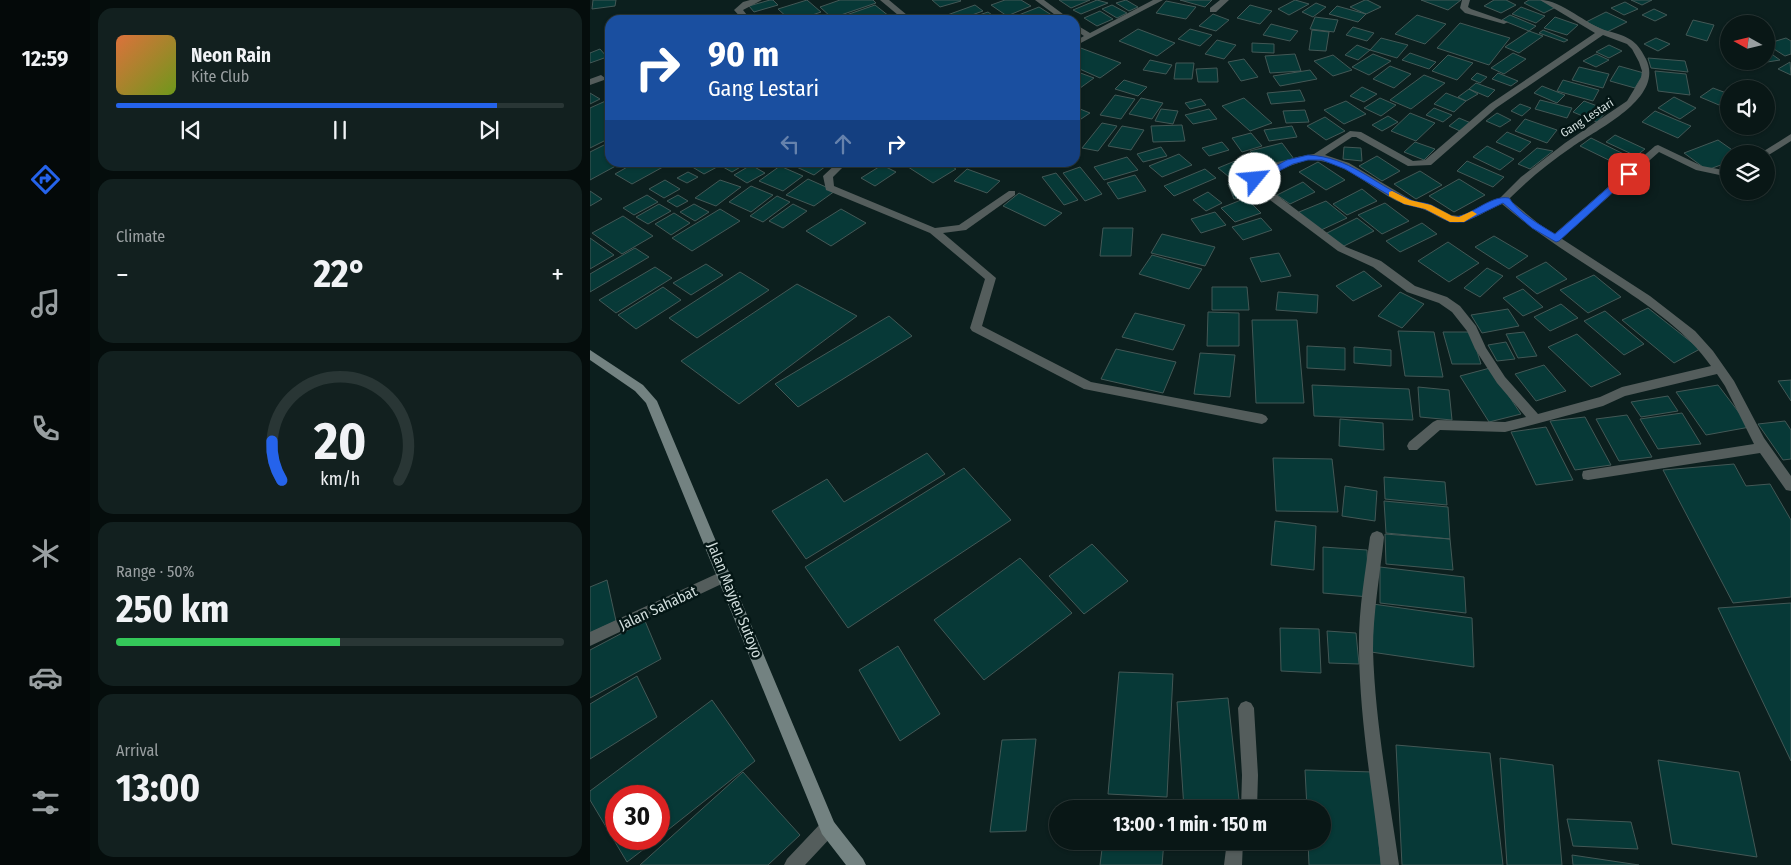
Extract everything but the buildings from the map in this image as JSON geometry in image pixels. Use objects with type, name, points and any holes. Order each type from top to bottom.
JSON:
[{"type":"main road","name":"Jalan Mayjen Sutoyo","points":[[590,354],[639,388],[651,401],[828,828],[858,865]]},
{"type":"street","points":[[742,15],[738,10],[746,4],[758,0]]},
{"type":"street","points":[[884,0],[903,15]]},
{"type":"street","points":[[1039,0],[1060,15]]},
{"type":"street","points":[[1080,41],[1159,0]]},
{"type":"street","points":[[1213,10],[1225,0]]},
{"type":"street","points":[[1466,0],[1464,8],[1468,11],[1504,22]]},
{"type":"street","name":"Gang Lestari","points":[[1506,200],[1505,197],[1524,179],[1555,154],[1625,108],[1642,86],[1646,71],[1636,48],[1622,38],[1579,22],[1544,0]]},
{"type":"street","points":[[1080,29],[1090,36]]},
{"type":"street","points":[[1316,157],[1350,134],[1358,134],[1411,164],[1428,163],[1493,106],[1602,32]]},
{"type":"street","points":[[590,82],[601,78]]},
{"type":"street","points":[[1775,147],[1791,137]]},
{"type":"street","points":[[1556,238],[1658,148],[1699,168],[1720,172]]},
{"type":"street","points":[[1535,419],[1501,380],[1481,349],[1472,329],[1456,309],[1443,300],[1411,289],[1378,264],[1342,249],[1274,198],[1255,181],[1257,177],[1290,162],[1316,157],[1348,167],[1407,202],[1428,207],[1450,219],[1460,220],[1495,202],[1506,200],[1508,204],[1535,226],[1556,238],[1671,317],[1691,334],[1719,369],[1735,393],[1764,447],[1790,483]]},
{"type":"street","points":[[838,167],[828,176],[829,188],[934,231],[991,278],[976,328],[1088,386],[1262,419]]},
{"type":"street","points":[[934,231],[962,228],[1012,193]]},
{"type":"street","points":[[1413,446],[1437,425],[1505,427],[1603,401],[1622,392],[1719,369]]},
{"type":"street","points":[[1588,475],[1764,447]]},
{"type":"street","points":[[1377,537],[1367,621],[1366,651],[1372,725],[1390,865]]},
{"type":"street","name":"Jalan Sahabat","points":[[590,640],[725,576]]},
{"type":"street","points":[[1246,708],[1250,775],[1249,800]]},
{"type":"street","points":[[792,865],[828,828]]},
{"type":"street","points":[[1233,865],[1234,850]]},
{"type":"slow traffic","points":[[1392,194],[1412,204],[1428,207],[1450,219],[1460,220],[1472,214]]},
{"type":"route","points":[[1255,179],[1290,162],[1308,157],[1324,158],[1348,167],[1407,202],[1428,207],[1450,219],[1460,220],[1495,202],[1503,200],[1506,200],[1508,204],[1535,226],[1556,238],[1629,174]]}]
